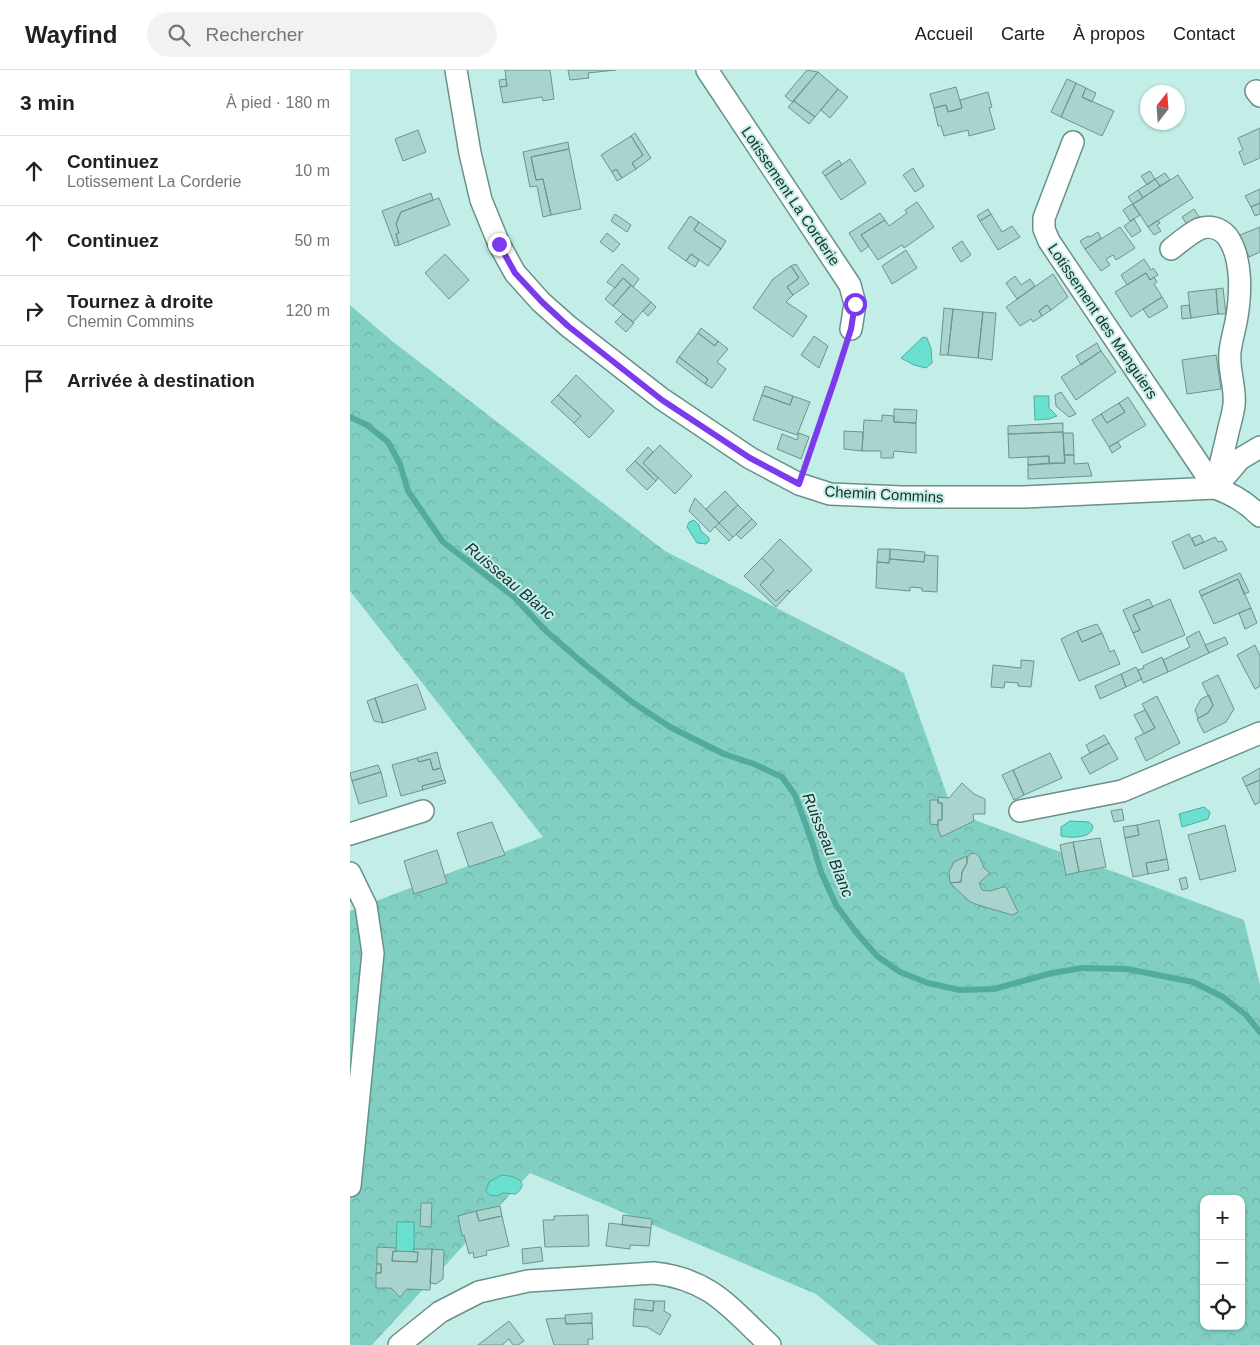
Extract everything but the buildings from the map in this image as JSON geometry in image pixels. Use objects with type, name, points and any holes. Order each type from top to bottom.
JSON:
[{"type":"street","name":"Chemin Commins","points":[[456,70],[470,153],[481,200],[499,244],[515,273],[568,326],[662,400],[750,458],[799,484],[830,494],[901,497],[1024,497],[1215,488],[1231,493],[1248,503],[1260,516]]},
{"type":"street","name":"Lotissement La Corderie","points":[[707,70],[850,285],[855,304],[851,329]]},
{"type":"street","name":"Lotissement des Manguiers","points":[[1073,142],[1044,218],[1044,229],[1049,241],[1215,488]]},
{"type":"street","points":[[1171,249],[1199,229],[1206,227],[1222,231],[1234,250],[1239,276],[1239,295],[1230,360],[1234,406],[1215,488]]},
{"type":"street","points":[[1215,488],[1240,459],[1260,447]]},
{"type":"street","points":[[1020,811],[1122,791],[1260,733]]},
{"type":"street","points":[[350,834],[423,810]]},
{"type":"street","points":[[350,873],[366,906],[373,954],[350,1186]]},
{"type":"street","points":[[400,1345],[440,1312],[479,1292],[528,1281],[654,1273],[686,1279],[716,1294],[770,1345]]},
{"type":"path","points":[[799,484],[851,329]]},
{"type":"green space","points":[[350,305],[392,341],[665,551],[904,673],[953,812],[1244,920],[1260,985],[1260,1345],[878,1345],[816,1294],[530,1173],[372,1345],[350,1345],[350,911],[543,837],[350,591]]},
{"type":"shaded area","points":[[923,337],[927,338],[931,348],[932,363],[926,368],[914,365],[901,358]]},
{"type":"shaded area","points":[[1034,396],[1049,396],[1049,408],[1057,416],[1049,419],[1035,420]]},
{"type":"shaded area","points":[[694,520],[699,525],[701,531],[709,538],[706,544],[697,543],[687,527],[689,522]]},
{"type":"shaded area","points":[[1204,807],[1210,812],[1208,819],[1182,827],[1179,814]]},
{"type":"shaded area","points":[[1070,821],[1089,822],[1093,826],[1092,830],[1080,837],[1061,836],[1061,827]]},
{"type":"shaded area","points":[[502,1175],[511,1176],[521,1182],[522,1185],[516,1194],[503,1193],[497,1196],[490,1195],[486,1191],[489,1182]]},
{"type":"shaded area","points":[[397,1222],[414,1222],[414,1252],[396,1252]]},
{"type":"waterway","name":"Ruisseau Blanc","points":[[350,417],[367,425],[388,442],[400,464],[408,491],[443,542],[514,597],[546,631],[584,664],[632,702],[670,727],[724,754],[754,764],[782,777],[795,795],[821,872],[836,905],[877,956],[900,972],[928,983],[960,990],[994,989],[1052,973],[1083,968],[1127,969],[1193,982],[1223,997],[1246,1015],[1260,1032]]},
{"type":"route","points":[[499,244],[515,273],[568,326],[662,400],[750,458],[799,484],[851,329],[855,304]]}]
